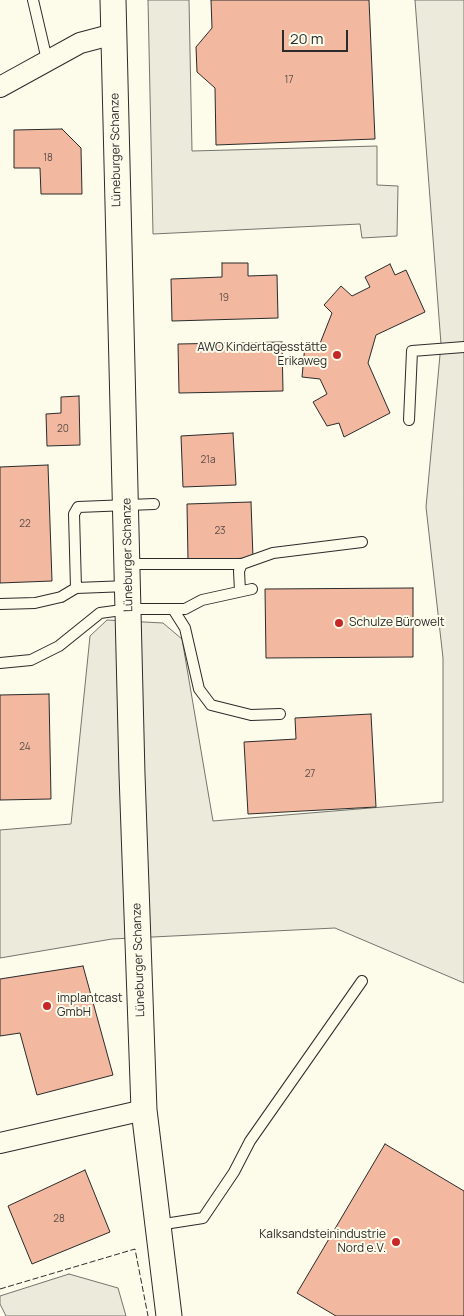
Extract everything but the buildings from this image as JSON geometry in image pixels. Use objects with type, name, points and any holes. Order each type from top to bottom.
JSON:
[{"type":"street","name":"Lüneburger Schanze","points":[[113,0],[115,162],[127,504],[132,784],[144,1110],[169,1316]]},
{"type":"street","points":[[0,87],[80,42],[114,34]]},
{"type":"street","points":[[0,1143],[144,1110]]},
{"type":"lane","points":[[33,0],[47,60]]},
{"type":"lane","points":[[409,420],[412,352],[464,347]]},
{"type":"lane","points":[[76,588],[74,514],[78,507],[154,504]]},
{"type":"lane","points":[[0,604],[52,599],[61,597],[76,588],[129,586],[242,564],[273,553],[362,542]]},
{"type":"lane","points":[[240,591],[239,571],[242,564]]},
{"type":"lane","points":[[129,586],[173,609],[185,609],[202,600],[252,590]]},
{"type":"lane","points":[[0,663],[31,660],[59,646],[100,613],[129,586]]},
{"type":"lane","points":[[173,609],[185,628],[199,689],[211,705],[251,715],[280,714]]},
{"type":"lane","points":[[158,1225],[203,1218],[234,1172],[250,1141],[362,981]]},
{"type":"shaded area","points":[[148,0],[189,0],[192,151],[377,146],[377,185],[398,186],[397,236],[362,238],[360,224],[153,234]]},
{"type":"shaded area","points":[[415,0],[464,0],[464,983],[335,928],[112,939],[0,958],[0,830],[71,824],[90,636],[107,620],[163,623],[182,639],[213,821],[443,802],[443,658],[426,507],[441,344]]},
{"type":"shaded area","points":[[69,1274],[118,1288],[126,1316],[6,1316],[0,1304],[0,1296]]},
{"type":"fence","points":[[0,1289],[135,1249],[148,1316]]},
{"type":"place","name":"AWO Kindertagesstätte Erikaweg","points":[[337,355]]},
{"type":"place","name":"Schulze Bürowelt","points":[[339,623]]},
{"type":"place","name":"implantcast GmbH","points":[[47,1006]]},
{"type":"place","name":"Kalksandsteinindustrie Nord e.V.","points":[[396,1242]]}]
